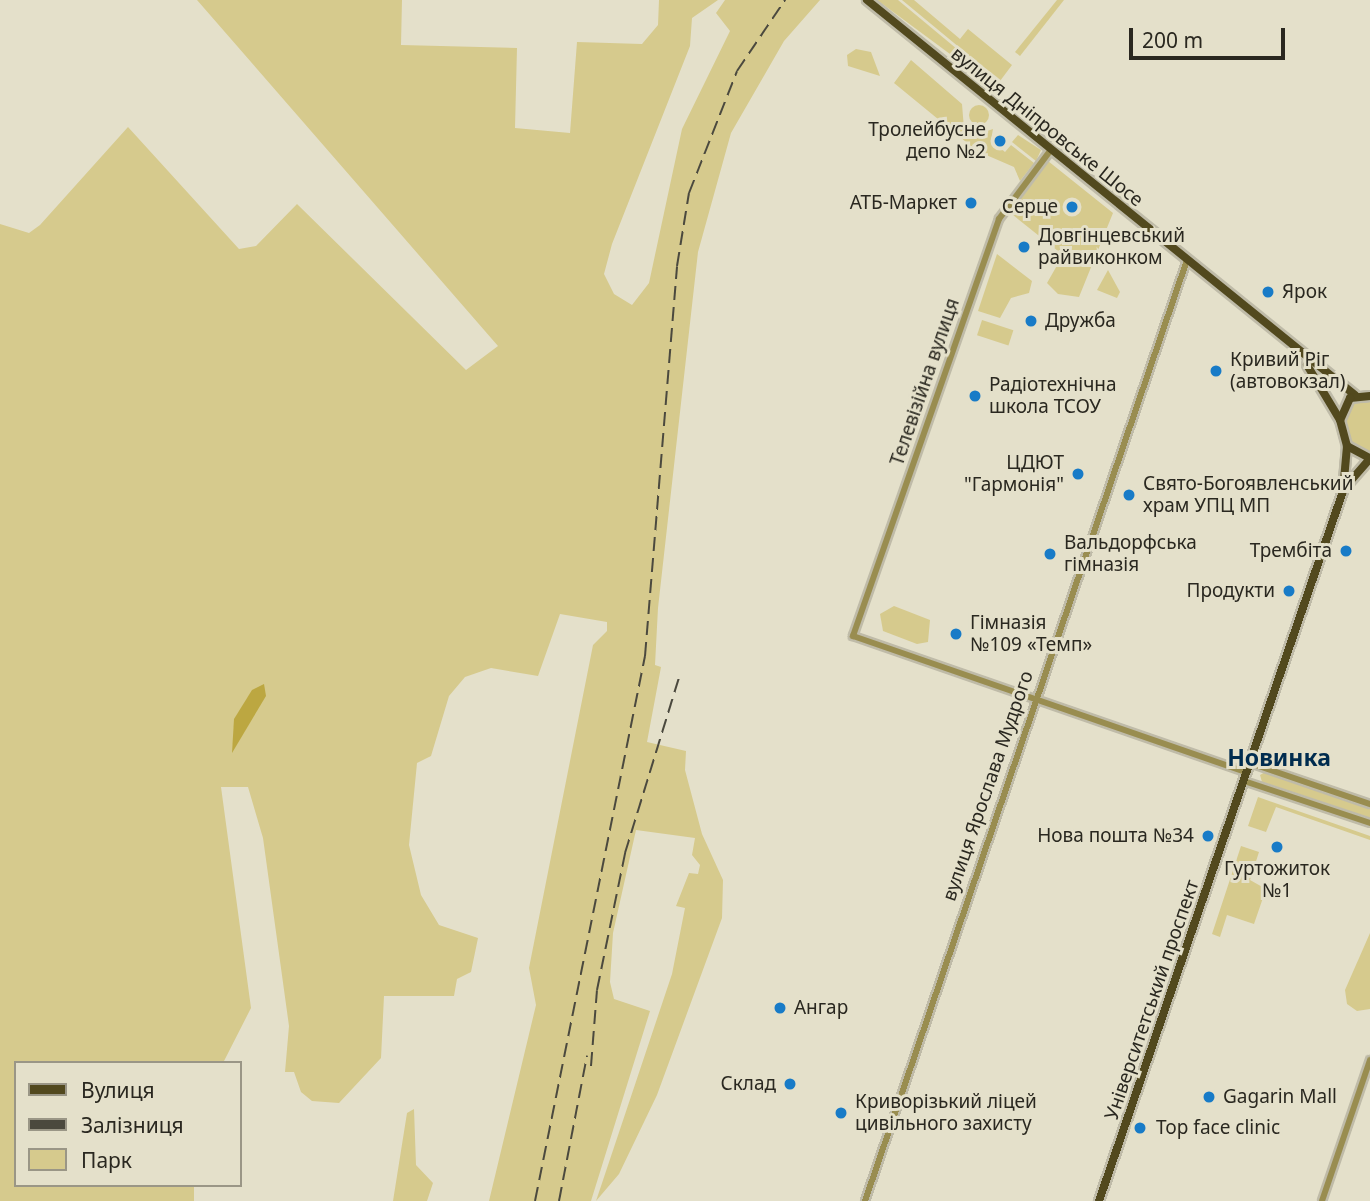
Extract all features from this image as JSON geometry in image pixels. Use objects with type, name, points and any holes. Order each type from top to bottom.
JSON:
[{"type":"main road","name":"вулиця Дніпровське Шосе","points":[[867,0],[1304,360]]},
{"type":"main road","points":[[1304,360],[1355,395],[1370,396]]},
{"type":"main road","points":[[1304,360],[1340,420],[1347,446],[1343,491]]},
{"type":"main road","points":[[1340,420],[1355,395]]},
{"type":"main road","points":[[1343,491],[1370,459],[1347,446]]},
{"type":"main road","name":"Університетський проспект","points":[[1100,1201],[1343,491]]},
{"type":"street","name":"Телевізійна вулиця","points":[[1035,699],[853,636],[999,219],[1050,151]]},
{"type":"street","name":"вулиця Ярослава Мудрого","points":[[865,1201],[1186,263]]},
{"type":"street","points":[[1035,699],[1247,772],[1370,823]]},
{"type":"street","points":[[1247,772],[1370,804]]},
{"type":"street","points":[[1322,1201],[1370,1060]]},
{"type":"green space","points":[[197,0],[402,0],[401,45],[517,48],[515,128],[570,133],[577,42],[642,44],[658,25],[659,0],[718,0],[692,18],[690,46],[612,244],[604,274],[614,294],[632,305],[649,283],[682,129],[730,31],[716,13],[725,0],[820,0],[784,41],[731,133],[698,252],[658,608],[655,665],[661,667],[647,742],[686,751],[685,770],[702,834],[723,880],[722,918],[657,1095],[619,1174],[596,1201],[672,974],[685,908],[676,906],[689,873],[698,874],[700,865],[692,855],[695,838],[636,830],[613,933],[610,982],[614,999],[650,1011],[591,1201],[489,1201],[536,1005],[529,968],[593,645],[607,631],[607,622],[560,614],[538,676],[491,668],[465,677],[449,696],[431,756],[417,763],[409,845],[421,895],[439,925],[478,938],[471,972],[457,979],[454,996],[384,996],[381,1058],[339,1103],[312,1101],[301,1092],[294,1072],[285,1072],[289,1026],[263,838],[248,787],[221,787],[251,1008],[224,1061],[14,1061],[14,1187],[194,1187],[194,1201],[0,1201],[0,224],[29,233],[40,225],[128,127],[239,249],[256,246],[297,204],[466,370],[498,346]]},
{"type":"green space","points":[[877,0],[898,0],[981,69],[977,74]]},
{"type":"green space","points":[[902,0],[914,0],[960,39],[968,29],[1012,65],[1000,81]]},
{"type":"green space","points":[[1057,0],[1064,0],[1020,56],[1015,52]]},
{"type":"green space","points":[[856,49],[871,52],[880,76],[848,66],[847,55]]},
{"type":"green space","points":[[911,60],[962,104],[964,129],[978,134],[993,129],[991,140],[1005,152],[1011,145],[1034,163],[1020,181],[1014,167],[977,151],[894,83]]},
{"type":"green space","points":[[975,105],[983,105],[989,115],[983,125],[975,125],[969,119],[969,111]]},
{"type":"green space","points":[[1018,135],[1041,150],[1036,161],[1012,142]]},
{"type":"green space","points":[[1048,161],[1113,213],[1079,297],[1058,294],[1047,283],[1063,255],[1008,211]]},
{"type":"green space","points":[[997,254],[1032,281],[1029,293],[1011,298],[1000,318],[978,311]]},
{"type":"green space","points":[[1108,270],[1120,292],[1117,298],[1097,290]]},
{"type":"green space","points":[[982,320],[1013,330],[1008,345],[977,335]]},
{"type":"green space","points":[[1370,400],[1370,452],[1366,452],[1352,444],[1344,418],[1352,403]]},
{"type":"green space","points":[[894,606],[930,620],[928,642],[917,644],[883,631],[880,614]]},
{"type":"green space","points":[[1267,771],[1370,807],[1370,819],[1262,782],[1260,775]]},
{"type":"green space","points":[[1258,797],[1370,836],[1370,840],[1276,807],[1266,832],[1248,826]]},
{"type":"green space","points":[[1241,846],[1259,852],[1250,880],[1266,889],[1254,924],[1227,915],[1220,937],[1212,934]]},
{"type":"green space","points":[[1370,933],[1370,1009],[1357,1011],[1347,1004],[1345,990]]},
{"type":"green space","points":[[414,1109],[416,1165],[433,1183],[427,1201],[393,1201],[407,1113]]},
{"type":"shaded area","points":[[264,684],[266,696],[232,753],[234,719],[252,690]]},
{"type":"railway","points":[[535,1201],[645,656],[677,266],[689,193],[737,71],[785,0]]},
{"type":"railway","points":[[591,1066],[597,990],[625,853],[679,678]]},
{"type":"railway","points":[[559,1201],[587,1056]]},
{"type":"place","name":"Тролейбусне депо №2","points":[[1000,141]]},
{"type":"place","name":"АТБ-Маркет","points":[[971,203]]},
{"type":"place","name":"Серце","points":[[1072,207]]},
{"type":"place","name":"Довгінцевський райвиконком","points":[[1024,247]]},
{"type":"place","name":"Ярок","points":[[1268,292]]},
{"type":"place","name":"Дружба","points":[[1031,321]]},
{"type":"place","name":"Кривий Ріг (автовокзал)","points":[[1216,371]]},
{"type":"place","name":"Радіотехнічна школа ТСОУ","points":[[975,396]]},
{"type":"place","name":"ЦДЮТ \"Гармонія\"","points":[[1078,474]]},
{"type":"place","name":"Свято-Богоявленський храм УПЦ МП","points":[[1129,495]]},
{"type":"place","name":"Трембіта","points":[[1346,551]]},
{"type":"place","name":"Вальдорфська гімназія","points":[[1050,554]]},
{"type":"place","name":"Продукти","points":[[1289,591]]},
{"type":"place","name":"Гімназія №109 «Темп»","points":[[956,634]]},
{"type":"place","name":"Нова пошта №34","points":[[1208,836]]},
{"type":"place","name":"Гуртожиток №1","points":[[1277,847]]},
{"type":"place","name":"Ангар","points":[[780,1008]]},
{"type":"place","name":"Склад","points":[[790,1084]]},
{"type":"place","name":"Gagarin Mall","points":[[1209,1097]]},
{"type":"place","name":"Криворізький ліцей цивільного захисту","points":[[841,1113]]},
{"type":"place","name":"Top face clinic","points":[[1140,1128]]},
{"type":"district","name":"Новинка","points":[[1279,757]]}]
